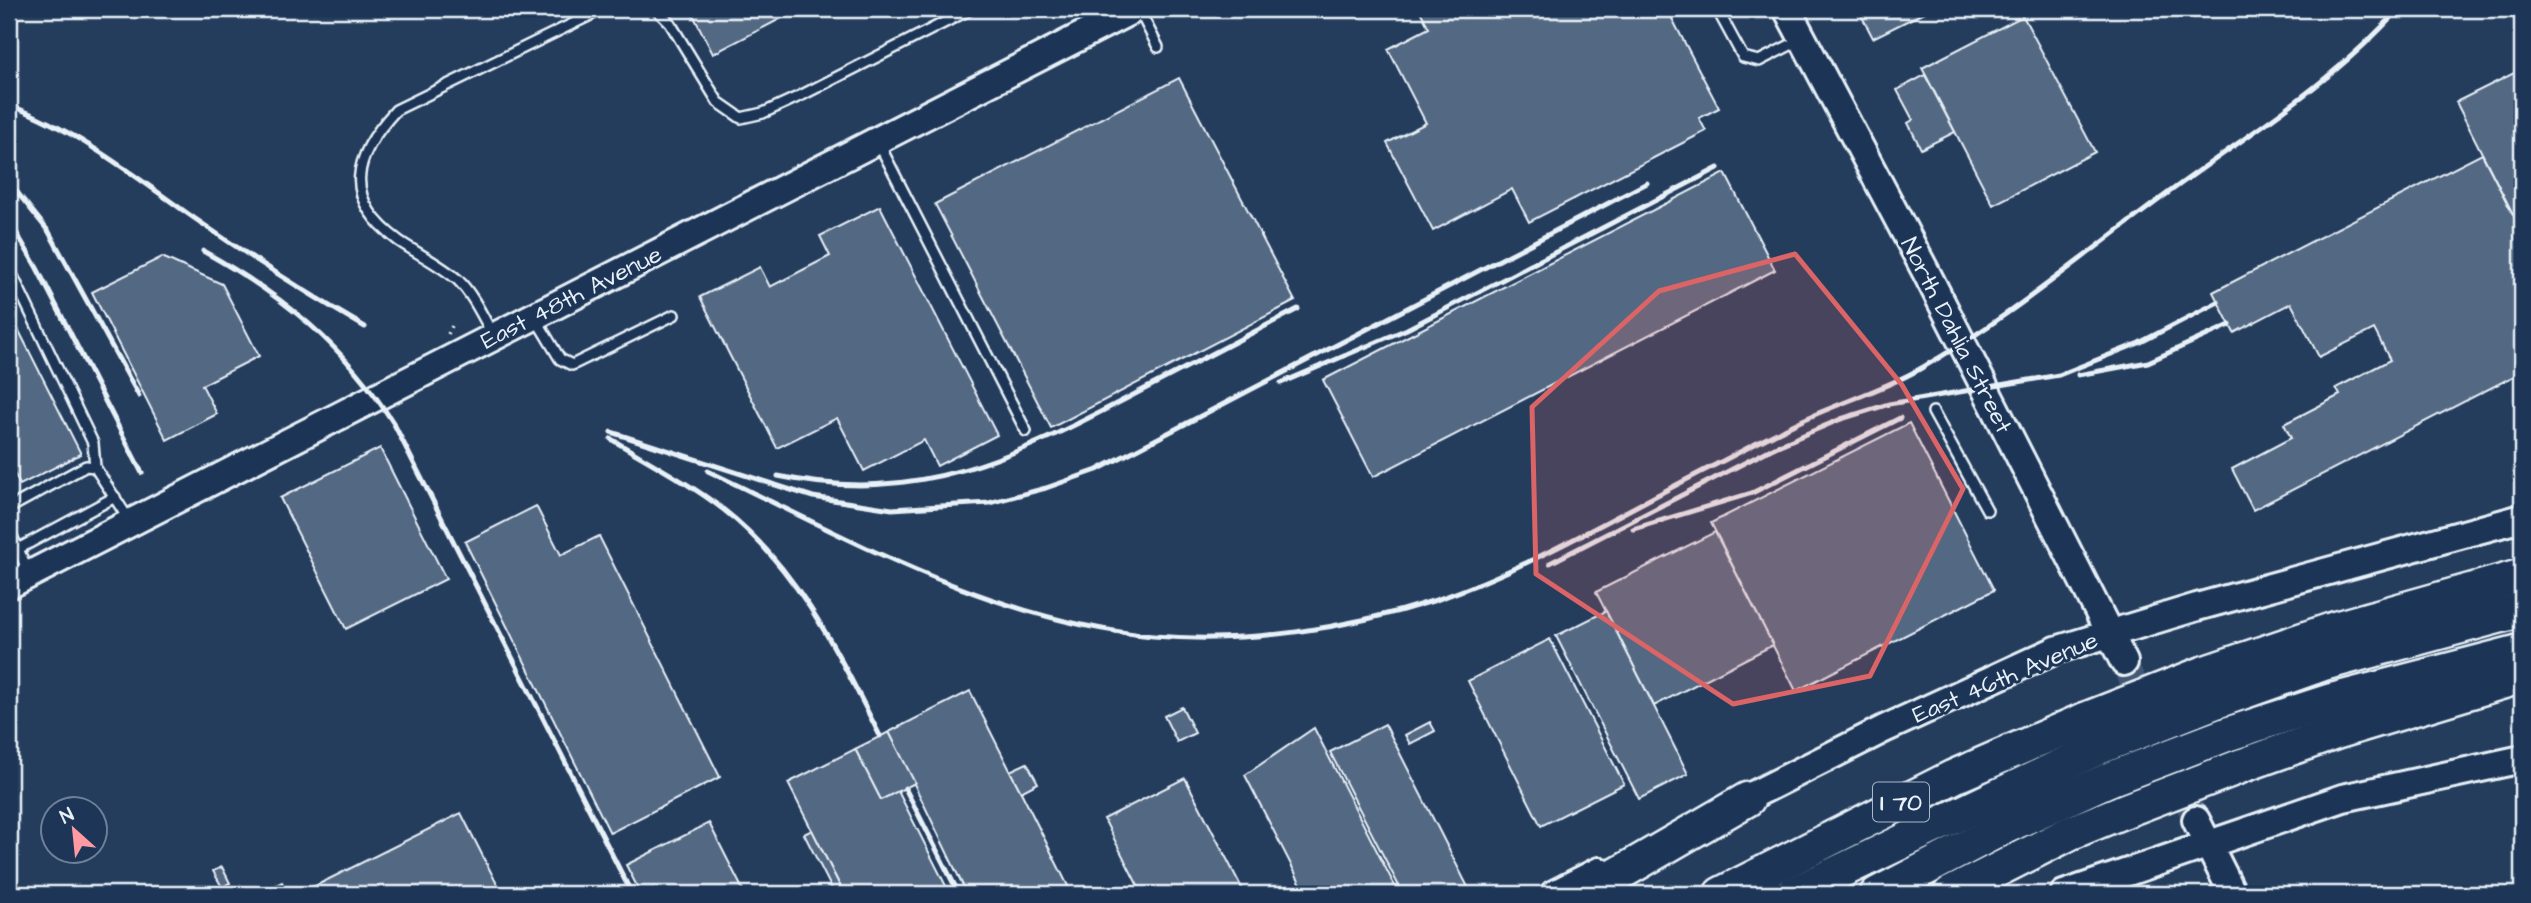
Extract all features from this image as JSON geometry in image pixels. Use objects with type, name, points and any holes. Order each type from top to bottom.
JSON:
[{"type":"highway","name":"I 70","points":[[1721,894],[1953,777],[2092,733],[2209,688],[2337,628],[2522,576]]},
{"type":"highway","points":[[2209,688],[2325,663],[2522,610]]},
{"type":"highway","points":[[1877,894],[2010,825],[2110,779],[2228,734],[2330,701],[2522,651]]},
{"type":"highway","points":[[1950,894],[2070,833],[2241,766],[2349,728],[2522,676]]},
{"type":"highway","points":[[1793,894],[2092,733]]},
{"type":"highway","points":[[1584,894],[1748,799]]},
{"type":"street","name":"East 48th Avenue","points":[[19,580],[1136,9]]},
{"type":"street","name":"North Dahlia Street","points":[[1787,9],[2124,662]]},
{"type":"street","name":"East 46th Avenue","points":[[1554,894],[1666,836],[1748,799],[2000,674],[2056,650],[2109,632],[2522,518]]},
{"type":"street","points":[[2064,894],[2343,798],[2522,759]]},
{"type":"street","points":[[2196,820],[2233,894]]},
{"type":"lane","points":[[494,337],[458,281],[397,239],[372,215],[360,187],[361,159],[377,130],[396,110],[603,9]]},
{"type":"lane","points":[[656,9],[670,23],[718,102],[741,118],[782,104],[971,9]]},
{"type":"lane","points":[[1136,9],[1158,47]]},
{"type":"lane","points":[[1717,9],[1742,57],[1759,61],[1803,39]]},
{"type":"lane","points":[[877,140],[1026,431]]},
{"type":"lane","points":[[9,268],[93,443],[95,467],[130,522]]},
{"type":"lane","points":[[534,316],[560,359],[572,365],[674,315]]},
{"type":"lane","points":[[1933,412],[1987,510]]},
{"type":"lane","points":[[9,508],[86,466],[95,467]]},
{"type":"lane","points":[[18,549],[115,497]]},
{"type":"lane","points":[[9,530],[18,549],[19,580]]},
{"type":"highlighted area","points":[[1795,254],[1902,385],[1963,489],[1870,676],[1733,704],[1536,574],[1532,407],[1659,291]]},
{"type":"building","points":[[690,9],[799,9],[713,54]]},
{"type":"building","points":[[1419,9],[1667,9],[1719,108],[1699,118],[1706,131],[1529,222],[1512,189],[1433,231],[1387,143],[1426,123],[1388,49],[1429,28]]},
{"type":"building","points":[[1858,9],[1931,9],[1873,38]]},
{"type":"building","points":[[2023,16],[2095,152],[1993,205],[1922,68]]},
{"type":"building","points":[[2522,69],[2522,232],[2456,102]]},
{"type":"building","points":[[1925,75],[1955,132],[1921,149],[1908,123],[1913,120],[1897,90]]},
{"type":"building","points":[[1179,78],[1295,301],[1051,428],[935,204]]},
{"type":"building","points":[[2482,154],[2522,232],[2522,372],[2253,510],[2232,469],[2291,438],[2284,424],[2340,395],[2336,388],[2390,360],[2374,329],[2319,357],[2291,303],[2234,333],[2213,292]]},
{"type":"building","points":[[1725,173],[1775,270],[1373,477],[1323,380]]},
{"type":"building","points":[[880,206],[997,435],[937,466],[924,440],[864,471],[837,418],[777,448],[700,297],[760,267],[770,287],[830,256],[820,236]]},
{"type":"building","points":[[162,257],[222,284],[259,356],[202,385],[217,414],[167,440],[92,292]]},
{"type":"building","points":[[9,311],[81,454],[20,485],[9,463]]},
{"type":"building","points":[[1909,423],[1994,590],[1796,691],[1711,523]]},
{"type":"building","points":[[380,448],[446,579],[346,629],[280,498]]},
{"type":"building","points":[[536,506],[561,555],[599,536],[720,777],[610,833],[465,542]]},
{"type":"building","points":[[1715,532],[1773,645],[1654,706],[1596,592]]},
{"type":"building","points":[[1606,611],[1688,774],[1639,799],[1556,636]]},
{"type":"building","points":[[1550,639],[1624,784],[1541,826],[1468,681]]},
{"type":"building","points":[[970,691],[1072,894],[967,894],[889,732]]},
{"type":"building","points":[[1182,707],[1195,733],[1177,742],[1164,716]]},
{"type":"building","points":[[1430,722],[1435,731],[1410,744],[1405,735]]},
{"type":"building","points":[[1385,724],[1471,893],[1403,894],[1330,752]]},
{"type":"building","points":[[1314,728],[1399,894],[1306,894],[1245,775]]},
{"type":"building","points":[[889,732],[915,783],[881,800],[855,749]]},
{"type":"building","points":[[855,749],[881,800],[898,791],[950,894],[844,894],[788,783]]},
{"type":"building","points":[[1027,763],[1038,783],[1021,792],[1010,771]]},
{"type":"building","points":[[1185,778],[1245,894],[1142,894],[1104,819]]},
{"type":"building","points":[[461,813],[502,894],[299,894]]},
{"type":"building","points":[[709,823],[745,894],[641,894],[626,865]]},
{"type":"building","points":[[812,830],[841,888],[833,891],[804,834]]},
{"type":"building","points":[[222,867],[230,883],[222,887],[213,871]]},
{"type":"building","points":[[282,882],[288,894],[258,894]]},
{"type":"building","points":[[172,887],[176,894],[158,894]]},
{"type":"tunnel","points":[[2124,662],[2196,820]]},
{"type":"railway","points":[[708,471],[924,573],[1036,613],[1094,627],[1153,636],[1224,638],[1296,632],[1402,610],[1471,587],[1541,556],[1781,431],[1918,370],[2015,308],[2288,107],[2346,61],[2399,9]]},
{"type":"railway","points":[[9,105],[82,141],[236,247],[365,327]]},
{"type":"railway","points":[[1281,383],[1407,329],[1718,168]]},
{"type":"railway","points":[[9,182],[49,232],[139,396]]},
{"type":"railway","points":[[611,432],[813,497],[892,509],[989,503],[1046,488],[1097,470],[1647,183]]},
{"type":"railway","points":[[9,220],[37,268],[142,473]]},
{"type":"railway","points":[[203,251],[260,286],[310,325],[354,370],[394,424],[632,894]]},
{"type":"railway","points":[[1773,448],[1841,419],[1889,404],[2059,375],[2139,343],[2218,302]]},
{"type":"railway","points":[[778,476],[829,484],[876,485],[921,480],[965,469],[1050,437],[1298,309]]},
{"type":"railway","points":[[2078,375],[2148,362],[2230,325]]},
{"type":"railway","points":[[1633,529],[1752,493],[1900,418]]},
{"type":"railway","points":[[611,439],[711,500],[750,533],[774,558],[832,644],[880,736]]},
{"type":"railway","points":[[1550,563],[1781,444]]},
{"type":"railway","points":[[905,788],[959,894]]}]
